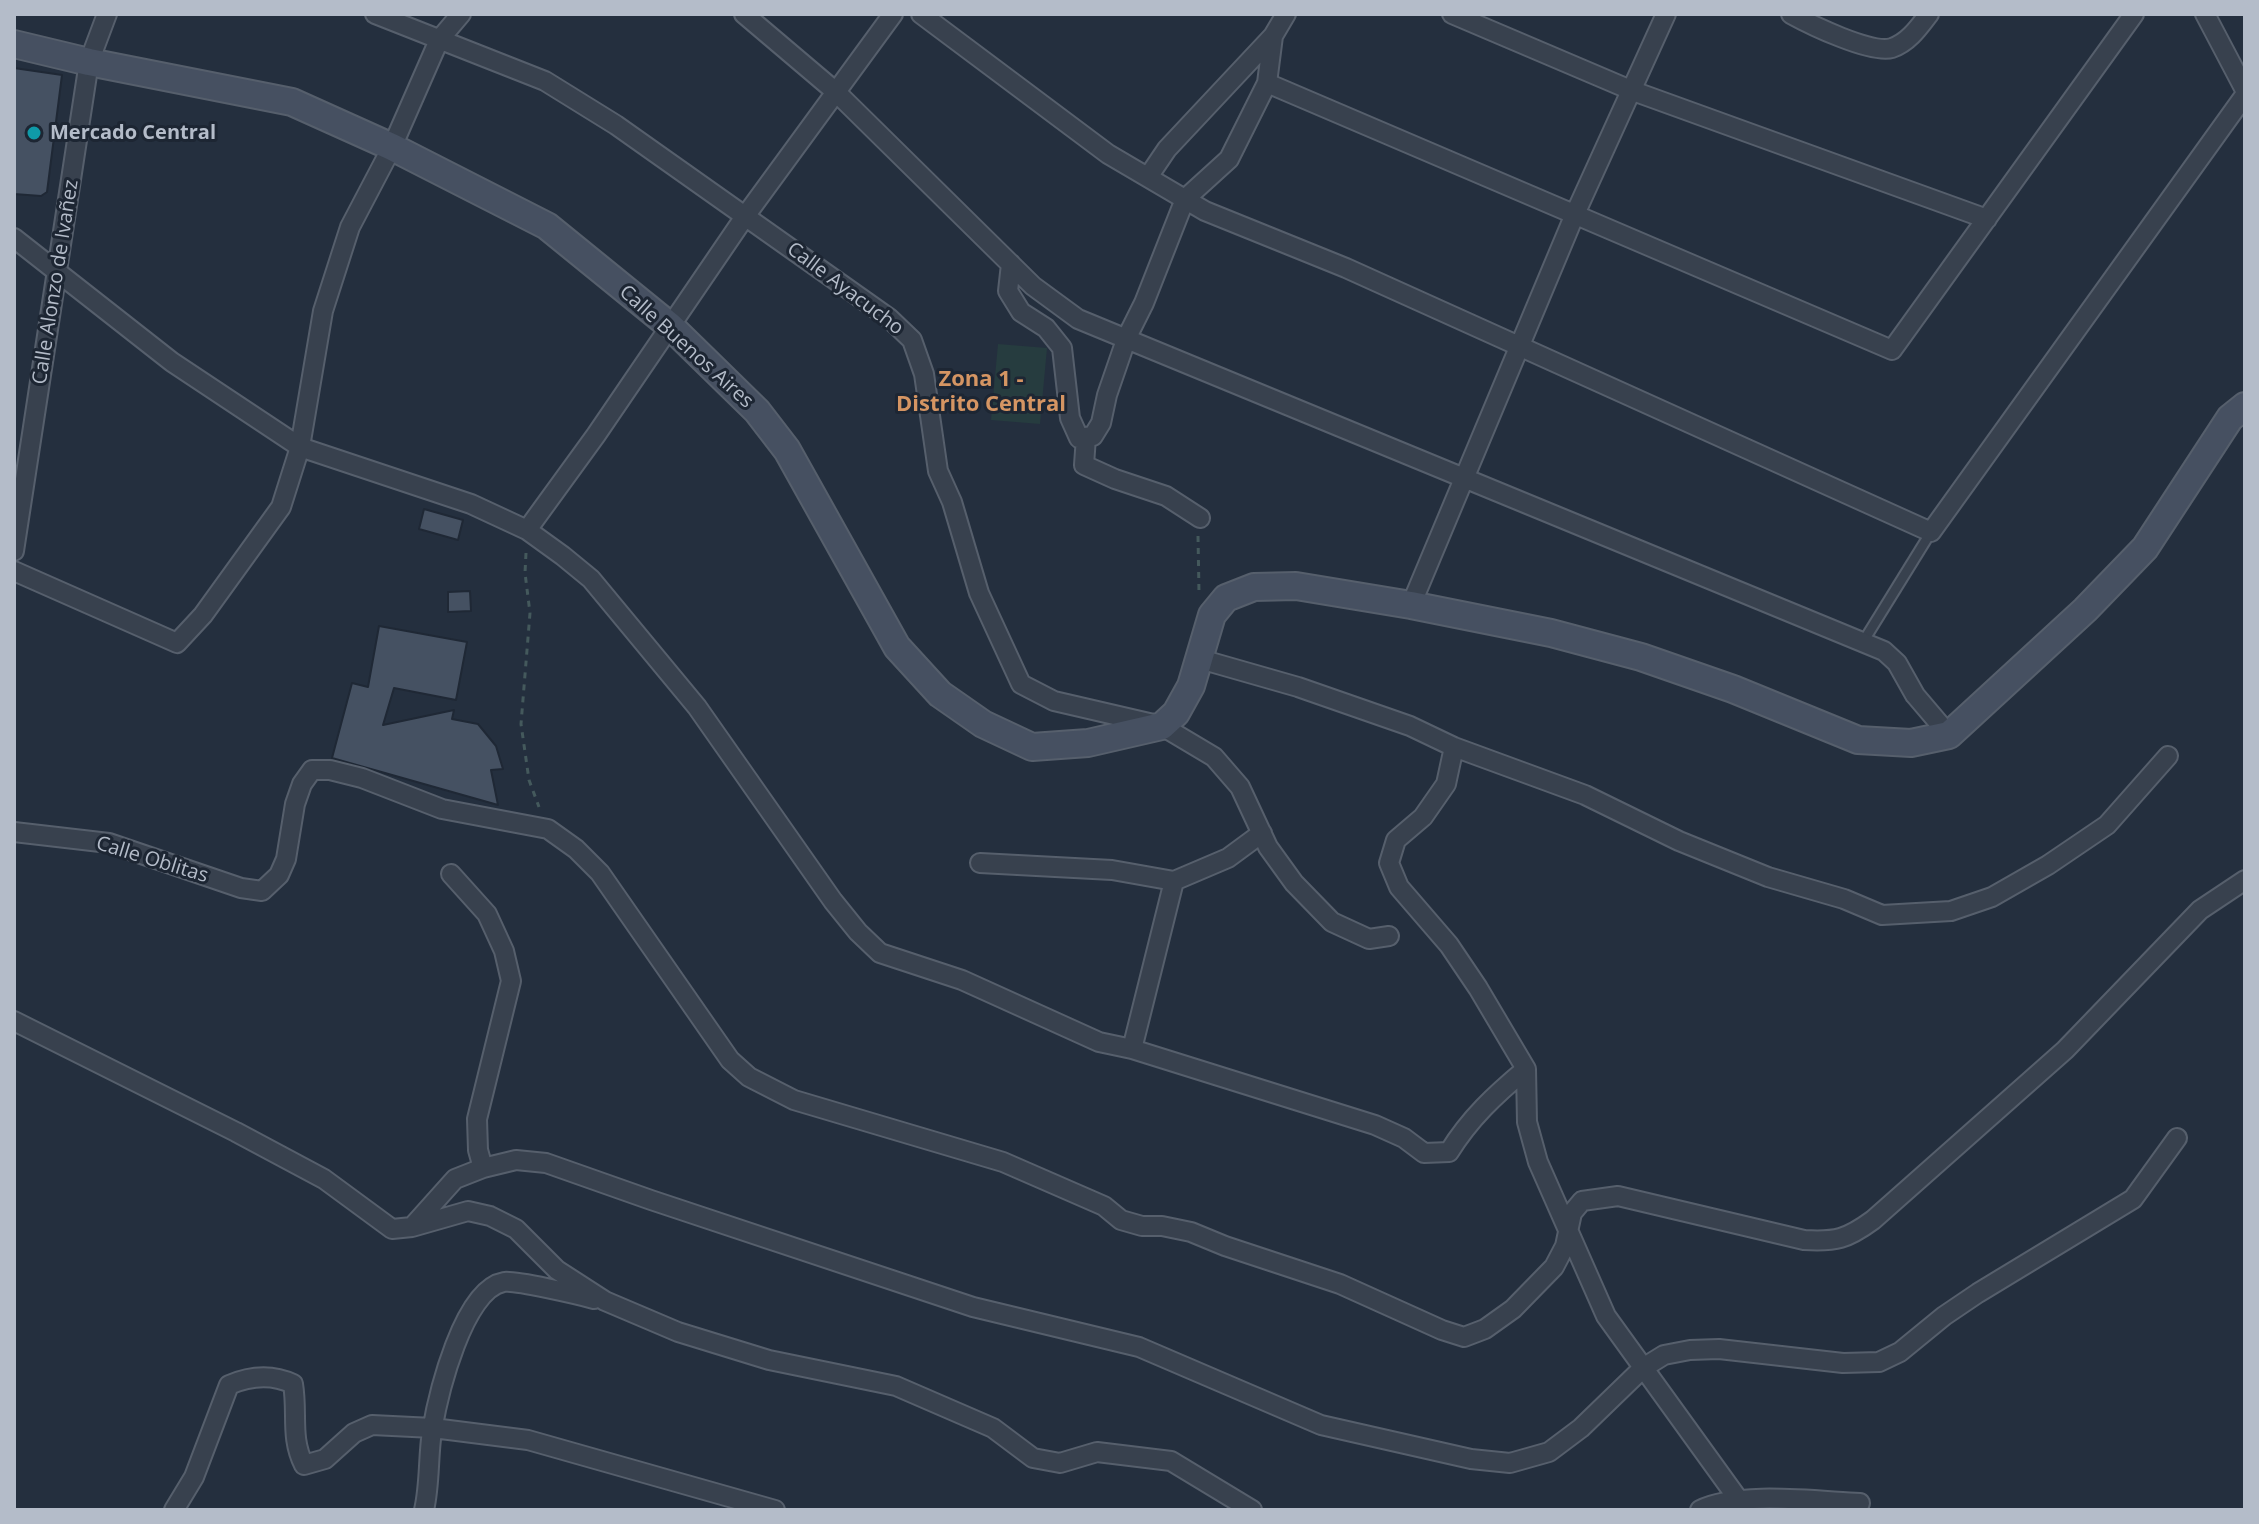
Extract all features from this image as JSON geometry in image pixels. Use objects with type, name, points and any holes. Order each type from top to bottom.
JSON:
[{"type":"street","name":"Calle Alonzo de Ivañez","points":[[14,551],[89,62],[107,14]]},
{"type":"street","name":"Calle Ayacucho","points":[[375,14],[545,81],[616,125],[889,318],[912,340],[924,374],[938,471],[952,502],[979,593],[1021,684],[1054,701],[1162,726],[1214,757],[1240,787],[1262,833],[1294,883],[1332,922],[1369,939],[1389,936]]},
{"type":"street","points":[[14,571],[177,643],[203,615],[281,507],[300,447],[323,311],[350,227],[392,147],[439,40],[461,14]]},
{"type":"street","points":[[744,14],[836,92],[1033,286],[1078,319],[1884,651],[1897,663],[1915,695],[1949,735]]},
{"type":"street","points":[[527,530],[596,435],[746,215],[893,14]]},
{"type":"street","points":[[921,14],[1108,154],[1205,211],[1346,268],[1931,532],[2245,92],[2205,14]]},
{"type":"street","points":[[1148,177],[1167,149],[1273,36],[1286,14]]},
{"type":"street","points":[[1452,14],[1633,91],[1987,219]]},
{"type":"street","points":[[1411,605],[1575,214],[1666,14]]},
{"type":"street","points":[[1791,14],[1819,29],[1889,49],[1907,40],[1929,14]]},
{"type":"street","points":[[1267,83],[1892,350],[2134,14]]},
{"type":"street","points":[[1011,264],[1008,291],[1021,312],[1046,328],[1062,348],[1070,418],[1079,438],[1093,436],[1101,423],[1127,337],[1144,303],[1185,199],[1229,159],[1267,83],[1273,36]]},
{"type":"street","name":"Calle Buenos Aires","points":[[14,44],[292,102],[392,147],[547,226],[670,326],[757,411],[787,450],[897,647],[940,694],[983,724],[1032,747],[1088,743],[1162,726]]},
{"type":"street","points":[[14,238],[172,362],[300,447],[471,504],[527,530],[591,579],[697,707],[833,901],[880,953],[962,980],[1099,1042],[1132,1049],[1375,1125],[1404,1138],[1424,1153],[1449,1152],[1466,1125],[1488,1100],[1526,1069]]},
{"type":"street","points":[[1162,726],[1176,713],[1191,686],[1212,615],[1226,598],[1254,587],[1296,586],[1551,633],[1641,657],[1733,689],[1858,740],[1911,743],[1949,735],[2085,610],[2145,548],[2230,418],[2245,406]]},
{"type":"street","points":[[1086,437],[1084,465],[1166,496],[1200,518]]},
{"type":"street","points":[[1200,659],[1326,696],[1410,726],[1454,747],[1585,795],[1679,841],[1768,877],[1844,899],[1882,915],[1951,911],[2003,890],[2048,865],[2107,825],[2168,756]]},
{"type":"street","points":[[1454,747],[1446,784],[1423,817],[1396,840],[1389,863],[1399,887],[1449,945],[1526,1069],[1527,1122],[1538,1162],[1606,1316],[1742,1504]]},
{"type":"street","name":"Calle Oblitas","points":[[14,832],[109,843],[241,888],[262,891],[279,875],[286,859],[295,804],[302,784],[312,770],[330,770],[362,778],[442,809],[548,829]]},
{"type":"street","points":[[548,829],[576,849],[600,873],[730,1060],[749,1077],[794,1100],[1003,1162],[1104,1206],[1121,1220],[1191,1232],[1340,1284],[1464,1337],[1485,1329],[1524,1299],[1554,1267],[1565,1246],[1572,1213],[1582,1201],[1596,1197],[1618,1196],[1804,1240],[1831,1241],[1851,1236],[2065,1050],[2200,910],[2245,880]]},
{"type":"street","points":[[980,863],[1112,870],[1174,881],[1228,858],[1262,833]]},
{"type":"street","points":[[451,874],[487,914],[504,951],[511,981],[477,1119],[478,1150],[483,1168]]},
{"type":"street","points":[[1132,1049],[1174,881]]},
{"type":"street","points":[[14,1021],[324,1179],[392,1229],[412,1227],[468,1211],[490,1216],[516,1229],[557,1270],[605,1301],[678,1332],[769,1360],[896,1386],[993,1428],[1033,1458],[1060,1463],[1097,1452],[1171,1461],[1252,1510]]},
{"type":"street","points":[[412,1227],[455,1179],[516,1160],[546,1163],[973,1307],[1139,1347],[1321,1425],[1471,1459],[1510,1463],[1549,1452],[1581,1428],[1643,1368],[1664,1355],[1719,1349],[1843,1363],[1879,1362],[1900,1352],[1978,1293],[2133,1199],[2177,1138]]},
{"type":"street","points":[[424,1510],[433,1428],[457,1340],[470,1311],[484,1292],[505,1281],[605,1301]]},
{"type":"street","points":[[174,1510],[194,1477],[229,1385],[245,1378],[279,1378],[293,1384],[296,1407],[293,1430],[304,1465],[325,1459],[354,1433],[372,1425],[433,1428],[528,1440],[775,1510]]},
{"type":"street","points":[[1700,1510],[1715,1502],[1860,1503]]},
{"type":"lane","points":[[1863,642],[1931,532]]},
{"type":"path","points":[[1200,518],[1196,551],[1200,605],[1212,615]]},
{"type":"path","points":[[527,530],[525,573],[530,613],[521,724],[529,780],[548,829]]},
{"type":"green space","points":[[998,344],[1047,348],[1040,424],[991,420]]},
{"type":"building","name":"Mercado Central","points":[[14,68],[62,75],[47,192],[41,196],[14,194]]},
{"type":"building","points":[[424,509],[463,520],[458,540],[419,529]]},
{"type":"building","points":[[470,591],[471,611],[448,612],[448,592]]},
{"type":"building","points":[[379,626],[467,642],[456,700],[394,688],[383,725],[454,710],[452,719],[478,724],[496,746],[503,769],[491,770],[498,805],[332,758],[352,683],[368,687]]},
{"type":"place","name":"Mercado Central","points":[[34,133]]},
{"type":"district","name":"Zona 1 - Distrito Central","points":[[981,392]]}]
